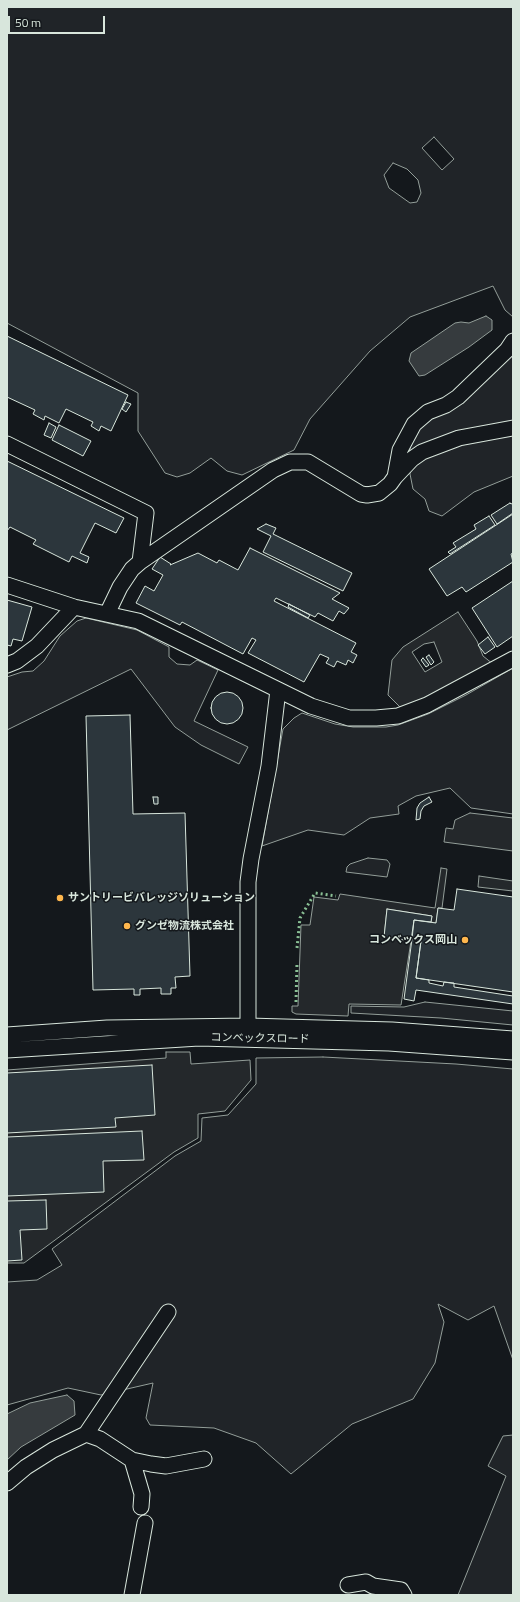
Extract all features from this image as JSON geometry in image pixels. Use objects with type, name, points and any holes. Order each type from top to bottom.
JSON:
[{"type":"street","points":[[395,477],[400,450],[414,424],[428,412],[446,405],[458,397],[507,350],[513,342]]},
{"type":"street","points":[[107,614],[120,587],[132,569],[140,562],[273,470],[290,462],[308,462],[361,494],[374,494],[379,493],[390,484],[412,459],[422,452],[443,443],[513,428]]},
{"type":"street","points":[[7,444],[146,512],[140,562]]},
{"type":"street","points":[[7,585],[74,607],[138,621],[311,706],[350,718],[398,716],[427,705],[513,659]]},
{"type":"street","points":[[7,665],[37,646],[74,607]]},
{"type":"street","points":[[248,1026],[248,882],[250,859],[269,766],[278,690]]},
{"type":"street","name":"コンベックスロード","points":[[7,1035],[107,1028],[248,1026],[392,1030],[513,1039]]},
{"type":"street","name":"コンベックスロード","points":[[7,1050],[210,1038],[389,1043],[513,1052]]},
{"type":"street","points":[[7,1483],[26,1467],[53,1450],[86,1434],[168,1312]]},
{"type":"street","points":[[86,1434],[100,1439],[132,1460],[166,1466],[204,1459]]},
{"type":"street","points":[[132,1460],[142,1494],[141,1507]]},
{"type":"street","points":[[132,1595],[145,1523]]},
{"type":"street","points":[[348,1585],[366,1582],[373,1586],[401,1590],[404,1595]]},
{"type":"shaded area","points":[[7,7],[513,7],[513,317],[505,310],[493,286],[410,317],[370,351],[310,419],[294,450],[242,475],[227,471],[211,458],[190,473],[177,477],[165,473],[138,431],[138,393],[7,323]],"holes":[[[434,137],[454,159],[442,170],[422,148]],[[393,163],[407,169],[418,180],[421,193],[417,202],[410,203],[389,188],[384,175]]]},
{"type":"shaded area","points":[[486,316],[492,320],[492,330],[469,347],[425,375],[419,376],[409,361],[411,353],[455,323],[469,323]]},
{"type":"shaded area","points":[[513,351],[513,476],[474,492],[442,516],[429,511],[425,499],[413,489],[410,474],[410,446],[416,430]]},
{"type":"shaded area","points":[[458,612],[477,641],[483,656],[493,664],[435,696],[402,709],[388,695],[392,660],[403,647]],"holes":[[[434,642],[442,662],[425,672],[412,652],[424,644]]]},
{"type":"shaded area","points":[[86,618],[137,630],[169,647],[169,657],[177,664],[190,665],[197,660],[218,670],[194,721],[248,747],[239,764],[201,745],[175,727],[131,669],[7,730],[7,677],[22,672],[33,671],[44,661],[60,636],[77,621]]},
{"type":"shaded area","points":[[513,668],[513,814],[471,808],[450,788],[416,796],[398,806],[399,814],[370,818],[344,835],[308,830],[262,846],[283,729],[294,718],[302,713],[335,724],[353,727],[386,727],[398,725],[428,714],[466,695]]},
{"type":"shaded area","points":[[470,813],[513,818],[513,851],[444,842],[446,828],[453,829],[455,820]]},
{"type":"shaded area","points":[[368,858],[387,860],[390,864],[387,877],[346,872],[347,867],[350,864]]},
{"type":"shaded area","points":[[441,868],[447,869],[442,908],[438,908],[436,923],[431,922],[432,916],[387,909],[384,937],[411,941],[401,1005],[349,1004],[348,1016],[296,1014],[292,1012],[292,1006],[298,1006],[301,925],[310,925],[314,897],[338,900],[340,894],[435,908]]},
{"type":"shaded area","points":[[479,876],[513,881],[513,891],[478,887]]},
{"type":"shaded area","points":[[425,1002],[513,1011],[513,1025],[441,1018],[351,1013],[351,1006],[404,1007]]},
{"type":"shaded area","points":[[166,1052],[190,1052],[191,1064],[250,1060],[251,1080],[225,1111],[198,1114],[198,1138],[174,1152],[24,1263],[7,1263],[7,1070],[166,1058]]},
{"type":"shaded area","points":[[323,1057],[456,1064],[513,1069],[513,1360],[494,1306],[468,1320],[438,1304],[444,1322],[435,1363],[413,1399],[352,1424],[291,1474],[256,1443],[214,1428],[150,1425],[146,1418],[153,1383],[101,1395],[68,1388],[7,1405],[7,1282],[37,1280],[62,1265],[52,1249],[175,1156],[201,1141],[202,1118],[228,1115],[256,1084],[256,1058]]},
{"type":"shaded area","points":[[67,1395],[74,1401],[75,1415],[21,1447],[7,1460],[7,1414],[30,1403]]},
{"type":"shaded area","points":[[513,1435],[513,1595],[458,1595],[506,1476],[488,1466],[503,1436]]},
{"type":"building","points":[[7,336],[128,395],[111,431],[101,426],[99,431],[91,426],[93,422],[66,409],[59,423],[45,416],[44,420],[33,414],[35,410],[7,397]]},
{"type":"building","points":[[126,402],[131,404],[126,412],[122,409]]},
{"type":"building","points":[[49,423],[56,427],[51,438],[44,435]]},
{"type":"building","points":[[59,425],[91,441],[83,456],[52,440]]},
{"type":"building","points":[[7,461],[124,518],[116,533],[95,523],[80,553],[89,557],[87,563],[72,556],[69,562],[33,544],[36,540],[10,527],[7,531]]},
{"type":"building","points":[[510,503],[513,503],[513,513],[497,524],[491,515]]},
{"type":"building","points":[[513,514],[513,553],[511,554],[513,562],[466,592],[462,587],[447,596],[429,569]]},
{"type":"building","points":[[489,516],[495,525],[450,554],[448,552],[456,547],[453,543],[476,529],[474,525]]},
{"type":"building","points":[[266,524],[276,528],[273,534],[352,573],[343,591],[263,552],[271,536],[257,529]]},
{"type":"building","points":[[250,548],[340,593],[332,599],[349,608],[344,614],[339,611],[333,621],[318,613],[315,617],[276,598],[274,601],[356,643],[351,652],[357,655],[353,663],[348,660],[346,665],[337,661],[334,667],[326,663],[329,658],[320,654],[304,682],[248,653],[256,640],[252,638],[243,654],[182,622],[180,625],[136,603],[145,586],[154,591],[163,575],[152,569],[160,557],[171,564],[170,565],[198,553],[217,563],[219,560],[238,570]]},
{"type":"building","points":[[513,581],[513,636],[497,647],[472,608]]},
{"type":"building","points":[[7,600],[32,607],[22,641],[13,639],[11,646],[7,645]]},
{"type":"building","points":[[289,604],[310,615],[308,618],[288,607]]},
{"type":"building","points":[[488,637],[495,647],[485,654],[478,645]]},
{"type":"building","points":[[429,655],[434,662],[431,665],[426,657]]},
{"type":"building","points":[[423,658],[429,665],[426,667],[421,660]]},
{"type":"building","points":[[224,692],[230,692],[240,699],[243,708],[242,714],[236,721],[230,724],[224,724],[214,717],[211,711],[211,705],[218,695]]},
{"type":"building","points":[[130,715],[133,814],[185,813],[190,976],[175,977],[176,988],[171,988],[171,994],[161,994],[161,988],[140,989],[140,995],[134,995],[134,989],[93,990],[86,716]]},
{"type":"building","points":[[153,797],[158,797],[158,804],[154,804]]},
{"type":"building","points":[[429,797],[432,802],[424,806],[421,811],[420,819],[416,820],[417,808],[420,803]]},
{"type":"building","name":"コンベックス岡山","points":[[457,889],[513,897],[513,992],[416,978],[421,941],[412,939],[414,920],[436,923],[438,908],[454,910]]},
{"type":"building","points":[[387,909],[432,916],[431,922],[414,920],[411,941],[384,937]]},
{"type":"building","points":[[412,939],[421,941],[416,978],[429,980],[429,983],[443,986],[444,982],[454,983],[454,987],[513,996],[513,1004],[416,990],[414,1001],[404,999]]},
{"type":"building","points":[[152,1065],[155,1115],[115,1118],[116,1127],[7,1133],[7,1073]]},
{"type":"building","points":[[142,1131],[144,1160],[103,1161],[104,1192],[7,1196],[7,1137]]},
{"type":"building","points":[[46,1200],[47,1229],[20,1230],[22,1260],[7,1261],[7,1201]]},
{"type":"hedge","points":[[297,948],[300,918],[315,893],[336,896]]},
{"type":"hedge","points":[[296,1002],[297,963]]},
{"type":"place","name":"サントリービバレッジソリューション","points":[[60,898]]},
{"type":"place","name":"グンゼ物流株式会社","points":[[127,926]]},
{"type":"place","name":"コンベックス岡山","points":[[465,940]]}]
